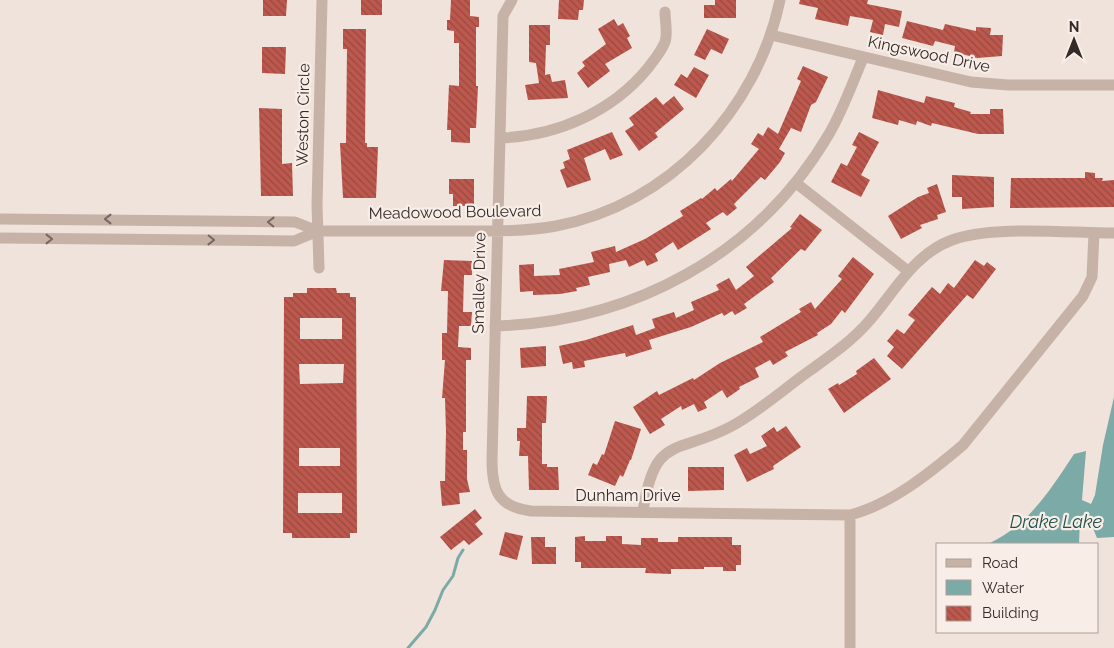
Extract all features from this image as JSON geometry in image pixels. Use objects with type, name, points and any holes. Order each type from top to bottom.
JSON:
[{"type":"street","name":"Weston Circle","points":[[319,268],[322,0]]},
{"type":"street","name":"Smalley Drive","points":[[508,504],[494,487],[492,474],[503,16],[512,0]]},
{"type":"street","name":"Meadowood Boulevard","points":[[0,219],[295,222],[318,231],[497,230],[540,228],[570,222],[613,208],[647,191],[693,155],[723,124],[751,84],[771,35],[780,0]]},
{"type":"street","points":[[500,138],[540,133],[563,127],[590,115],[625,91],[658,56],[666,41],[665,12]]},
{"type":"street","name":"Kingswood Drive","points":[[771,35],[945,77],[988,84],[1114,85]]},
{"type":"street","points":[[495,326],[540,323],[593,313],[666,285],[696,270],[743,236],[796,183],[814,157],[837,120],[863,58]]},
{"type":"street","points":[[796,183],[908,271]]},
{"type":"street","name":"Meadowood Boulevard","points":[[0,238],[294,241],[318,231]]},
{"type":"street","points":[[643,512],[649,476],[664,455],[675,447],[732,426],[848,343],[869,321],[908,271],[936,248],[952,240],[970,236],[1015,232],[1114,233]]},
{"type":"street","points":[[850,648],[850,515],[865,511],[892,497],[963,445],[1083,296],[1092,277],[1094,233]]},
{"type":"street","name":"Dunham Drive","points":[[508,504],[532,511],[748,512],[850,515]]},
{"type":"water","name":"Drake Lake","points":[[1114,397],[1114,537],[1097,538],[1088,516],[1083,515],[1080,519],[1079,543],[990,543],[1027,517],[1047,493],[1074,454],[1086,451],[1082,500],[1091,504],[1095,495],[1103,445]]},
{"type":"building","points":[[263,0],[287,0],[286,16],[263,16]]},
{"type":"building","points":[[361,0],[382,0],[382,15],[361,15]]},
{"type":"building","points":[[451,0],[470,0],[470,16],[479,17],[479,27],[476,27],[476,86],[478,86],[476,128],[470,128],[470,143],[451,142],[451,130],[447,130],[449,85],[459,86],[459,43],[454,43],[454,31],[447,30],[447,20],[450,20]]},
{"type":"building","points":[[559,0],[584,0],[583,10],[579,10],[578,20],[558,19]]},
{"type":"building","points":[[715,0],[736,0],[736,18],[704,18],[704,5],[715,5]]},
{"type":"building","points":[[800,0],[868,0],[867,4],[902,11],[899,27],[885,24],[883,35],[870,32],[873,20],[850,16],[848,26],[815,19],[818,8],[799,4]]},
{"type":"building","points":[[614,19],[618,26],[623,23],[630,36],[627,38],[632,48],[605,64],[610,71],[588,88],[577,73],[585,66],[582,62],[606,44],[598,29]]},
{"type":"building","points":[[907,21],[943,30],[945,24],[976,31],[976,27],[991,28],[990,35],[1003,35],[1002,56],[977,58],[954,52],[955,46],[935,41],[933,46],[902,38]]},
{"type":"building","points":[[529,25],[550,25],[550,45],[546,45],[545,75],[550,74],[552,82],[565,80],[568,98],[528,100],[525,85],[539,83],[536,63],[529,62]]},
{"type":"building","points":[[343,29],[366,29],[365,143],[367,143],[367,147],[378,147],[376,198],[343,198],[340,143],[346,143],[347,49],[343,49]]},
{"type":"building","points":[[707,29],[729,39],[722,54],[711,49],[705,60],[694,55]]},
{"type":"building","points":[[262,47],[286,47],[285,74],[262,73]]},
{"type":"building","points":[[803,66],[828,77],[816,102],[811,105],[801,132],[791,128],[779,149],[785,153],[780,162],[765,180],[761,177],[734,204],[737,208],[727,216],[723,212],[706,223],[711,229],[678,250],[673,242],[655,254],[658,261],[647,266],[644,260],[629,267],[626,260],[609,264],[610,272],[588,277],[590,285],[576,288],[577,291],[533,295],[533,291],[520,292],[519,265],[534,264],[534,276],[560,275],[559,269],[594,262],[591,252],[615,246],[616,252],[645,239],[683,216],[680,211],[702,199],[715,188],[717,191],[731,179],[732,181],[759,149],[751,144],[758,133],[763,136],[768,127],[778,134],[801,81],[797,79]]},
{"type":"building","points":[[694,67],[709,75],[696,98],[674,85],[681,74],[687,78]]},
{"type":"building","points":[[878,90],[924,103],[926,96],[955,103],[954,107],[971,112],[970,114],[990,114],[990,109],[1003,109],[1004,134],[978,134],[932,123],[931,126],[917,121],[916,125],[899,120],[898,125],[872,118]]},
{"type":"building","points":[[674,96],[684,109],[655,133],[658,137],[639,151],[625,131],[634,125],[629,118],[656,97],[663,105]]},
{"type":"building","points":[[259,108],[282,109],[282,164],[292,163],[293,196],[261,196]]},
{"type":"building","points":[[612,132],[623,155],[610,160],[605,149],[584,158],[591,180],[567,188],[560,170],[565,168],[563,162],[570,159],[567,150]]},
{"type":"building","points":[[859,132],[879,142],[861,175],[870,180],[861,197],[831,182],[841,163],[847,166],[857,147],[852,145]]},
{"type":"building","points":[[1085,172],[1095,173],[1095,178],[1103,178],[1102,181],[1114,180],[1114,207],[1010,208],[1011,178],[1085,178]]},
{"type":"building","points":[[952,175],[994,177],[994,207],[962,209],[962,197],[952,197]]},
{"type":"building","points":[[449,179],[474,179],[474,206],[453,206],[453,194],[449,194]]},
{"type":"building","points":[[937,184],[946,212],[937,215],[938,219],[920,225],[922,228],[901,239],[888,216],[918,197],[929,193],[927,188]]},
{"type":"building","points":[[800,214],[822,230],[805,251],[801,249],[771,278],[774,282],[744,304],[747,308],[735,315],[732,311],[724,316],[722,313],[691,327],[649,340],[652,349],[626,357],[625,353],[584,361],[585,367],[573,369],[572,362],[563,364],[559,346],[586,340],[633,325],[636,335],[655,328],[652,319],[674,312],[676,318],[694,310],[691,302],[719,290],[716,285],[729,278],[736,290],[754,276],[746,267],[792,228],[790,227]]},
{"type":"building","points":[[853,257],[874,274],[845,313],[842,310],[831,324],[817,333],[818,335],[785,352],[788,356],[773,365],[770,360],[755,368],[759,377],[739,387],[740,389],[727,398],[722,390],[704,402],[707,408],[698,412],[694,404],[682,410],[681,406],[661,419],[665,425],[650,434],[633,407],[657,391],[659,395],[693,378],[694,380],[720,363],[763,342],[760,337],[801,312],[799,309],[811,302],[815,309],[842,279],[838,276]]},
{"type":"building","points":[[444,260],[472,261],[472,275],[464,275],[463,312],[472,312],[471,326],[459,326],[458,347],[471,348],[471,360],[466,360],[466,432],[463,432],[463,450],[467,450],[467,479],[470,492],[459,493],[460,504],[442,506],[440,481],[445,481],[446,432],[445,398],[442,398],[445,360],[442,360],[442,333],[447,333],[448,291],[441,291]]},
{"type":"building","points":[[975,260],[984,266],[987,262],[996,269],[973,299],[967,295],[902,369],[887,356],[894,347],[887,341],[897,329],[904,334],[915,320],[908,315],[932,287],[940,294],[948,283],[954,288]]},
{"type":"building","points":[[307,288],[336,288],[337,293],[350,293],[350,297],[356,297],[357,533],[350,533],[350,538],[292,538],[292,533],[283,533],[284,297],[293,297],[293,293],[307,293]],"holes":[[[300,318],[342,318],[342,339],[300,339]],[[299,364],[344,364],[343,383],[300,384]],[[299,448],[340,448],[340,466],[299,466]],[[298,493],[342,493],[342,513],[298,513]]]},
{"type":"building","points":[[546,346],[546,366],[521,368],[520,348]]},
{"type":"building","points":[[874,358],[891,379],[844,413],[828,389],[838,383],[839,385],[857,374],[856,371]]},
{"type":"building","points":[[527,396],[547,396],[546,423],[542,423],[542,464],[547,464],[547,467],[558,467],[559,490],[529,490],[528,456],[519,456],[520,441],[517,441],[517,428],[526,428]]},
{"type":"building","points":[[615,421],[641,429],[631,460],[623,477],[620,475],[615,486],[588,475],[593,463],[597,465],[602,454],[604,455]]},
{"type":"building","points":[[786,426],[801,447],[773,466],[774,469],[747,482],[734,455],[747,448],[750,454],[767,446],[761,436],[774,427],[777,432]]},
{"type":"building","points":[[688,467],[724,467],[724,490],[688,491]]},
{"type":"building","points":[[475,509],[482,518],[475,524],[483,534],[469,545],[464,540],[451,550],[440,537]]},
{"type":"building","points":[[505,532],[523,536],[517,560],[499,555]]},
{"type":"building","points":[[585,536],[585,541],[606,541],[606,536],[622,536],[622,544],[641,545],[641,538],[658,538],[658,542],[678,542],[678,537],[732,537],[732,545],[741,545],[741,565],[736,565],[736,571],[723,571],[723,567],[704,567],[704,569],[671,569],[671,574],[645,573],[646,568],[581,568],[581,562],[575,562],[575,537]]},
{"type":"building","points":[[531,537],[545,537],[545,547],[556,547],[556,564],[532,564]]},
{"type":"waterway","points":[[408,648],[426,627],[443,590],[453,576],[458,558],[463,550]]}]
